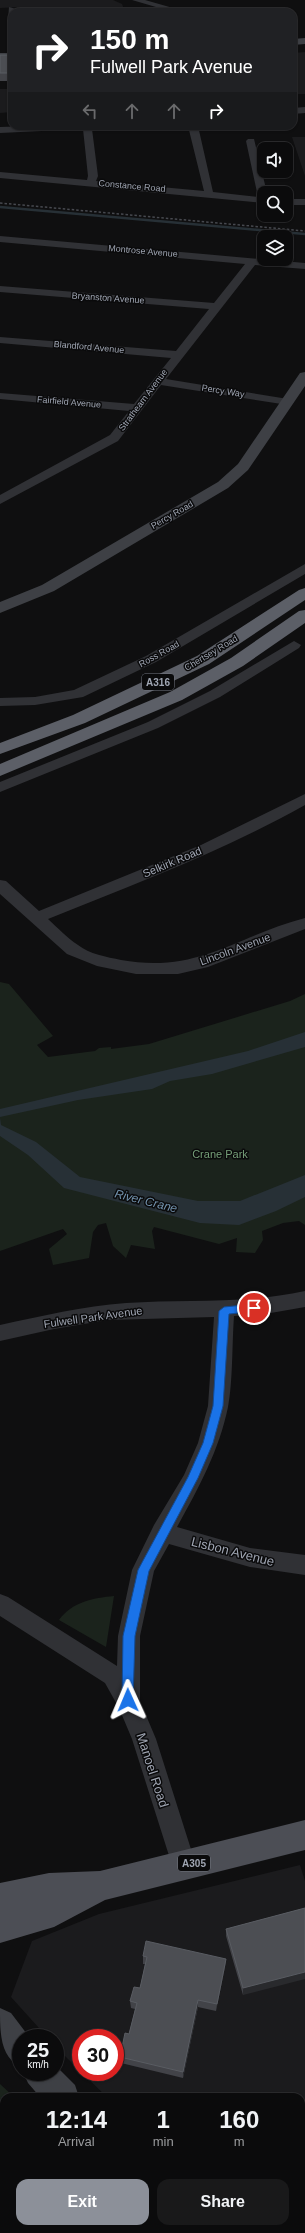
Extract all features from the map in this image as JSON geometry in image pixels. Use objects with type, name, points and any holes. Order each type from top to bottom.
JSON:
[{"type":"highway","name":"Chertsey Road","points":[[0,749],[79,719],[184,670],[203,660],[305,593]]},
{"type":"highway","name":"Chertsey Road","points":[[0,771],[176,696],[237,662],[305,615]]},
{"type":"main road","name":"A305","points":[[1,1928],[43,1916],[100,1886],[305,1835]]},
{"type":"main road","name":"A305","points":[[0,1898],[65,1885],[100,1886]]},
{"type":"street","points":[[136,0],[167,8]]},
{"type":"street","points":[[87,130],[93,176],[91,183]]},
{"type":"street","points":[[194,130],[208,194]]},
{"type":"street","points":[[250,140],[261,186]]},
{"type":"street","name":"Constance Road","points":[[0,175],[257,199]]},
{"type":"street","points":[[293,202],[305,202]]},
{"type":"street","name":"Montrose Avenue","points":[[0,239],[257,261]]},
{"type":"street","name":"Strathearn Avenue","points":[[0,500],[114,438],[253,260]]},
{"type":"street","name":"Montrose Avenue","points":[[293,265],[305,266]]},
{"type":"street","name":"Montrose Avenue","points":[[289,266],[305,270]]},
{"type":"street","name":"Bryanston Avenue","points":[[0,289],[217,306]]},
{"type":"street","name":"Blandford Avenue","points":[[0,340],[178,355]]},
{"type":"street","name":"Percy Road","points":[[1,607],[48,588],[223,485],[243,467],[303,380]]},
{"type":"street","name":"Percy Way","points":[[158,381],[288,402]]},
{"type":"street","name":"Fairfield Avenue","points":[[0,396],[138,408]]},
{"type":"street","name":"Ross Road","points":[[0,702],[35,701],[78,694],[151,659],[305,568]]},
{"type":"street","points":[[0,787],[153,725],[215,694],[294,645]]},
{"type":"street","name":"Selkirk Road","points":[[36,918],[228,838],[275,816],[305,799]]},
{"type":"street","name":"Lincoln Avenue","points":[[0,885],[73,950],[103,962],[136,968],[178,968],[208,961],[305,923]]},
{"type":"street","name":"Fulwell Park Avenue","points":[[0,1333],[54,1320],[119,1311],[224,1311],[270,1306],[305,1299]]},
{"type":"street","name":"Manoel Road","points":[[184,1865],[144,1739],[128,1700],[129,1636],[143,1570],[162,1532],[193,1478],[208,1443],[218,1406],[224,1311]]},
{"type":"street","name":"Lisbon Avenue","points":[[162,1532],[228,1553],[272,1562],[305,1565]]},
{"type":"street","points":[[0,1604],[113,1676],[128,1700]]},
{"type":"street","points":[[48,2081],[59,2093]]},
{"type":"shaded area","points":[[0,0],[113,0],[122,4],[124,8],[21,7],[0,8]]},
{"type":"shaded area","points":[[305,52],[305,94],[297,94],[297,53]]},
{"type":"shaded area","points":[[0,89],[8,89],[8,112],[0,113]]},
{"type":"shaded area","points":[[292,137],[305,137],[305,176]]},
{"type":"shaded area","points":[[300,1865],[305,1881],[305,2093],[103,2093],[90,2081],[124,2081],[124,2029],[72,2029],[72,2063],[64,2055],[64,2029],[40,2029],[11,1997],[32,1941],[99,1914]]},
{"type":"green space","name":"Crane Park","points":[[0,982],[9,984],[53,1036],[37,1045],[48,1057],[95,1051],[99,1048],[111,1047],[111,1049],[149,1044],[290,1001],[305,994],[305,1225],[299,1221],[283,1223],[262,1231],[263,1240],[255,1253],[236,1252],[237,1238],[219,1244],[154,1227],[152,1231],[155,1249],[131,1245],[126,1258],[113,1246],[106,1223],[98,1225],[93,1232],[89,1258],[53,1265],[49,1249],[67,1234],[63,1229],[0,1251]]},
{"type":"green space","points":[[114,1596],[106,1647],[59,1620],[70,1609],[77,1605],[98,1598]]},
{"type":"green space","points":[[0,2084],[10,2093],[0,2093]]},
{"type":"water","points":[[305,1032],[305,1047],[212,1074],[170,1081],[152,1089],[78,1100],[0,1117],[0,1109],[248,1051]]},
{"type":"water","name":"River Crane","points":[[0,1118],[1,1125],[36,1142],[80,1177],[198,1201],[240,1201],[305,1175],[305,1197],[276,1211],[239,1225],[200,1223],[64,1188],[28,1155],[0,1136]]},
{"type":"building","points":[[0,55],[8,55],[8,73],[0,73]]},
{"type":"building","points":[[305,1908],[305,1972],[243,1988],[226,1929]]},
{"type":"building","points":[[146,1941],[226,1959],[217,2004],[198,2000],[183,2072],[124,2058],[125,2033],[129,2034],[137,2003],[130,2001],[134,1987],[140,1988],[147,1957],[143,1956]]},
{"type":"waterway","points":[[0,207],[305,234]]},
{"type":"railway","points":[[0,203],[305,231]]},
{"type":"route","points":[[128,1700],[127,1668],[129,1636],[143,1570],[193,1478],[208,1443],[218,1406],[224,1311],[254,1308]]}]
